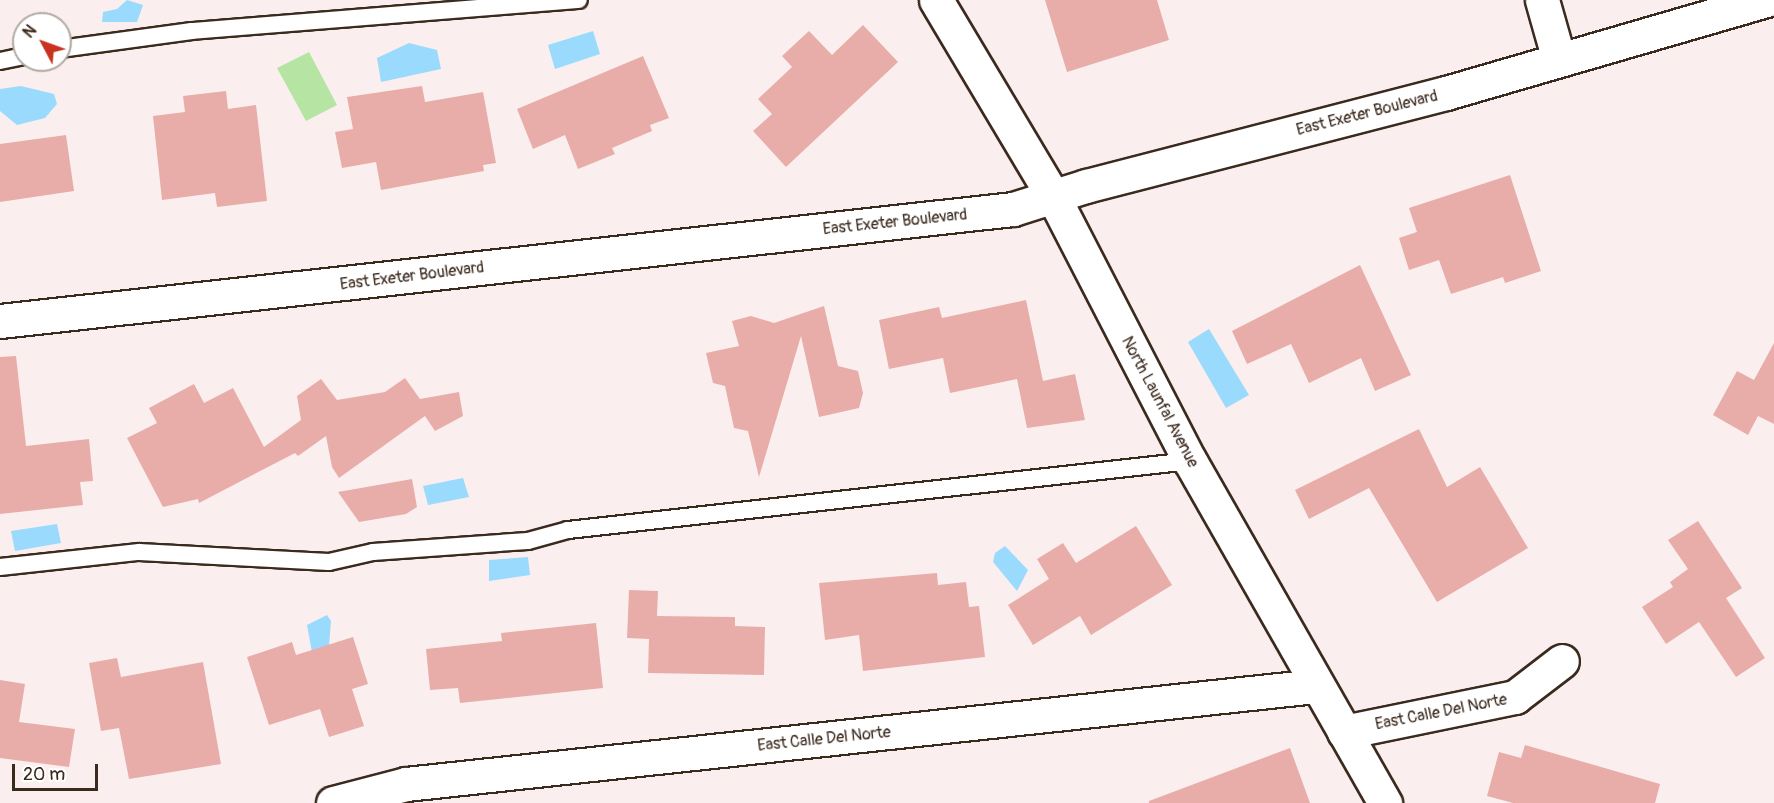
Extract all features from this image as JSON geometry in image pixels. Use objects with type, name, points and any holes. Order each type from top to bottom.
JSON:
[{"type":"street","name":"North Launfal Avenue","points":[[936,0],[1053,196],[1191,461],[1316,686],[1385,803]]},
{"type":"street","points":[[1542,0],[1559,60]]},
{"type":"street","name":"East Exeter Boulevard","points":[[0,321],[1013,209],[1053,196],[1559,60],[1766,0]]},
{"type":"street","name":"East Calle Del Norte","points":[[1344,732],[1515,697],[1562,661]]},
{"type":"street","name":"East Calle Del Norte","points":[[333,803],[406,784],[1316,686]]},
{"type":"lane","points":[[72,47],[192,32],[579,0]]},
{"type":"lane","points":[[0,567],[139,552],[329,562],[373,552],[528,541],[568,530],[1191,461]]},
{"type":"green space","points":[[309,52],[337,105],[306,121],[277,68]]},
{"type":"water","points":[[127,0],[143,5],[137,22],[102,22],[103,12],[117,9]]},
{"type":"water","points":[[593,31],[600,54],[555,69],[548,45]]},
{"type":"water","points":[[409,43],[437,50],[441,69],[381,82],[377,58]]},
{"type":"water","points":[[21,86],[54,94],[57,104],[45,118],[17,125],[0,111],[0,89]]},
{"type":"water","points":[[1209,329],[1249,395],[1226,408],[1188,342]]},
{"type":"water","points":[[463,478],[469,497],[428,505],[423,486]]},
{"type":"water","points":[[57,524],[61,543],[15,551],[11,531]]},
{"type":"water","points":[[1005,546],[1028,570],[1017,591],[993,562],[995,553]]},
{"type":"water","points":[[528,557],[530,575],[489,581],[489,560]]},
{"type":"water","points":[[327,615],[331,621],[329,646],[313,658],[307,625]]},
{"type":"building","points":[[1045,0],[1157,0],[1169,40],[1067,72]]},
{"type":"building","points":[[863,25],[898,62],[786,167],[753,131],[772,114],[758,99],[792,67],[782,56],[809,31],[832,55]]},
{"type":"building","points":[[643,56],[669,118],[650,125],[652,131],[612,148],[615,154],[578,169],[565,135],[533,149],[517,109]]},
{"type":"building","points":[[422,86],[425,102],[483,92],[496,163],[483,165],[484,171],[381,190],[376,162],[342,168],[335,132],[353,129],[347,97]]},
{"type":"building","points":[[226,91],[228,109],[256,105],[267,201],[217,207],[215,193],[162,200],[153,116],[185,112],[183,96]]},
{"type":"building","points":[[66,135],[74,191],[0,202],[0,144]]},
{"type":"building","points":[[1510,175],[1541,271],[1505,283],[1503,277],[1451,294],[1439,260],[1409,270],[1399,238],[1417,232],[1409,208]]},
{"type":"building","points":[[1360,265],[1411,375],[1375,391],[1361,358],[1309,383],[1291,344],[1247,364],[1232,331]]},
{"type":"building","points":[[1026,300],[1043,381],[1075,374],[1085,420],[1027,428],[1017,379],[950,393],[943,358],[889,369],[879,320],[939,307],[942,318]]},
{"type":"building","points":[[824,306],[838,366],[858,371],[863,393],[859,408],[819,417],[801,336],[759,477],[748,431],[734,428],[725,386],[713,383],[706,353],[739,346],[732,321],[751,316],[774,323]]},
{"type":"building","points":[[1774,343],[1774,424],[1758,416],[1748,435],[1713,415],[1737,371],[1754,380]]},
{"type":"building","points":[[16,356],[26,446],[89,439],[93,481],[80,482],[83,505],[0,514],[0,357]]},
{"type":"building","points":[[405,378],[420,399],[459,392],[463,416],[435,431],[425,416],[339,478],[332,467],[326,436],[298,456],[295,453],[199,503],[198,499],[163,507],[127,438],[157,423],[149,408],[194,384],[204,403],[233,388],[264,447],[301,420],[297,396],[321,379],[337,400],[385,392]]},
{"type":"building","points":[[1419,429],[1447,487],[1480,467],[1528,548],[1437,602],[1369,488],[1309,519],[1295,490]]},
{"type":"building","points":[[412,479],[417,507],[406,514],[359,522],[338,492]]},
{"type":"building","points":[[1698,521],[1742,588],[1726,598],[1765,658],[1736,677],[1699,622],[1666,644],[1642,607],[1673,587],[1670,582],[1688,569],[1668,540]]},
{"type":"building","points":[[1136,526],[1172,585],[1091,635],[1080,616],[1033,645],[1008,605],[1049,579],[1037,559],[1063,543],[1076,563]]},
{"type":"building","points":[[937,573],[938,585],[966,582],[969,607],[979,606],[985,657],[863,671],[859,635],[825,640],[819,583]]},
{"type":"building","points":[[629,590],[658,591],[657,616],[735,617],[735,626],[765,627],[764,675],[648,673],[649,639],[627,638]]},
{"type":"building","points":[[596,623],[603,688],[460,703],[458,688],[430,690],[426,649],[502,641],[501,633]]},
{"type":"building","points":[[353,637],[368,684],[352,689],[364,726],[329,737],[320,709],[269,725],[247,657],[292,642],[296,655]]},
{"type":"building","points":[[117,658],[121,677],[203,662],[221,764],[129,779],[119,728],[101,731],[89,663]]},
{"type":"building","points":[[0,680],[25,684],[19,722],[75,729],[69,767],[0,758]]},
{"type":"building","points":[[1525,745],[1660,784],[1655,803],[1513,803],[1487,796],[1499,752],[1521,758]]},
{"type":"building","points":[[1290,748],[1310,803],[1149,803],[1149,801]]}]
